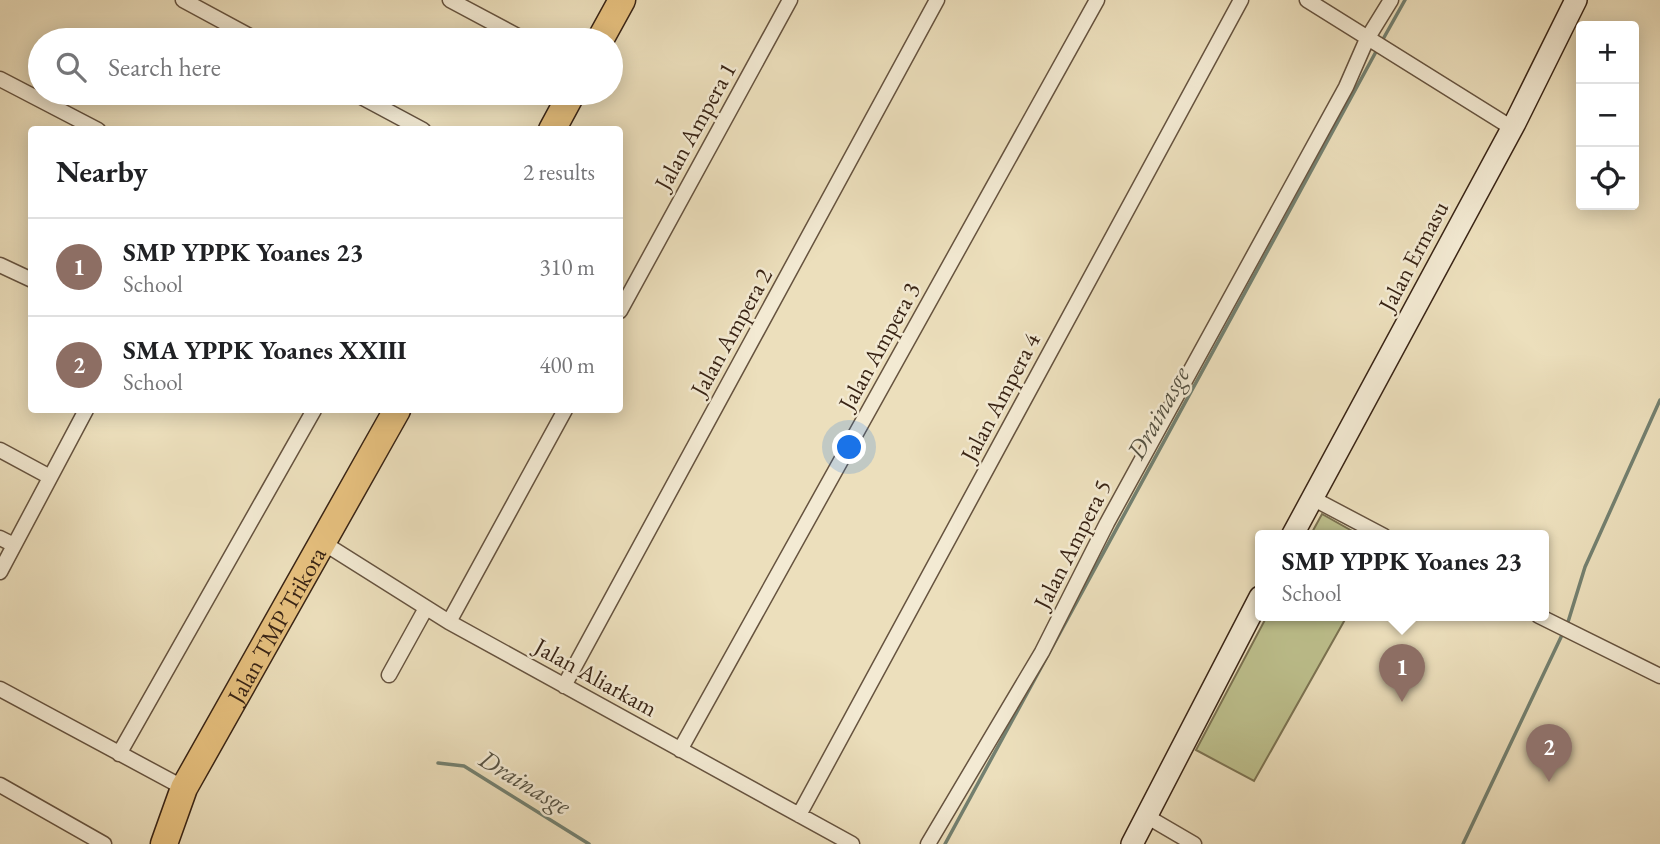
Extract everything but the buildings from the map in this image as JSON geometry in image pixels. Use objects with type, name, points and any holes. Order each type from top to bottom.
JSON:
[{"type":"highway","points":[[607,28],[622,0]]},
{"type":"highway","points":[[554,126],[566,105]]},
{"type":"highway","name":"Jalan TMP Trikora","points":[[164,844],[184,788],[395,413]]},
{"type":"street","points":[[183,0],[235,28]]},
{"type":"street","points":[[450,0],[502,28]]},
{"type":"street","name":"Jalan Ampera 1","points":[[623,306],[790,0]]},
{"type":"street","name":"Jalan Ampera 2","points":[[564,686],[937,0]]},
{"type":"street","name":"Jalan Ampera 3","points":[[681,750],[1097,0]]},
{"type":"street","name":"Jalan Ampera 4","points":[[799,815],[1241,0]]},
{"type":"street","points":[[1307,0],[1512,128]]},
{"type":"street","name":"Jalan Ampera 5","points":[[928,844],[1042,652],[1107,523],[1346,87],[1367,39],[1391,0]]},
{"type":"street","name":"Jalan Ermasu","points":[[1295,530],[1512,128],[1576,0]]},
{"type":"street","points":[[0,79],[28,94]]},
{"type":"street","points":[[50,105],[90,126]]},
{"type":"street","points":[[376,105],[415,126]]},
{"type":"street","points":[[0,265],[28,278]]},
{"type":"street","points":[[0,572],[84,413]]},
{"type":"street","points":[[119,754],[312,413]]},
{"type":"street","points":[[449,622],[563,413]]},
{"type":"street","points":[[0,450],[50,477]]},
{"type":"street","points":[[1311,498],[1372,530]]},
{"type":"street","points":[[0,538],[14,545]]},
{"type":"street","name":"Jalan Aliarkam","points":[[322,542],[449,622],[852,844]]},
{"type":"street","points":[[1132,844],[1255,607]]},
{"type":"street","points":[[389,675],[426,608]]},
{"type":"street","points":[[1549,621],[1660,676]]},
{"type":"street","points":[[0,689],[184,788]]},
{"type":"street","points":[[0,785],[104,844]]},
{"type":"street","points":[[1146,816],[1194,844]]},
{"type":"green space","points":[[1322,514],[1350,530],[1313,530]]},
{"type":"green space","points":[[1264,621],[1344,621],[1254,781],[1196,750]]},
{"type":"waterway","name":"Drainasge","points":[[1382,41],[1405,0]]},
{"type":"waterway","name":"Drainasge","points":[[945,844],[1378,48]]},
{"type":"waterway","points":[[1568,622],[1585,567],[1660,400]]},
{"type":"waterway","points":[[1463,844],[1562,635]]},
{"type":"waterway","name":"Drainasge","points":[[438,763],[464,766],[589,844]]},
{"type":"place","name":"SMP YPPK Yoanes 23","points":[[1402,702]]},
{"type":"place","name":"SMA YPPK Yoanes XXIII","points":[[1549,782]]}]
